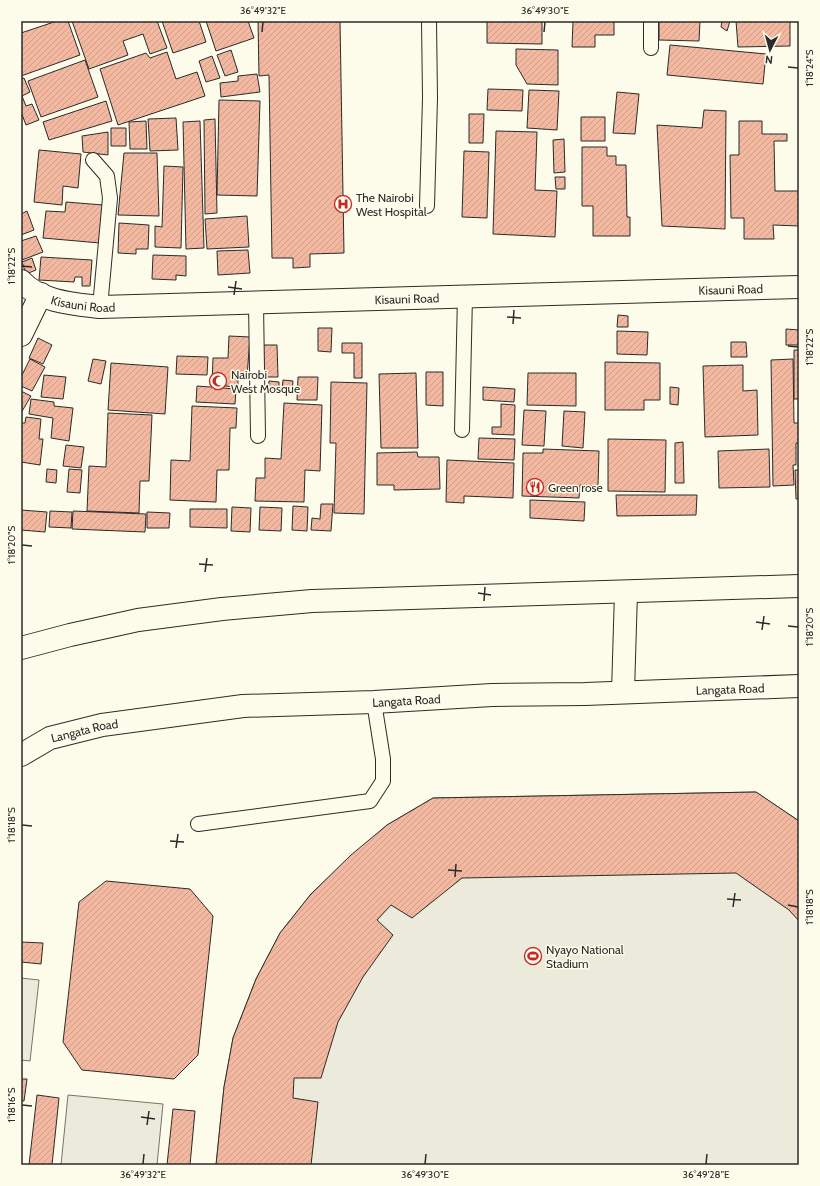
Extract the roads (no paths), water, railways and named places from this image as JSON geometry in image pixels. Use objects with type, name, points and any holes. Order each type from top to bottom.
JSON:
[{"type":"main road","name":"Kisauni Road","points":[[21,281],[25,286],[48,298],[71,304],[100,307],[799,287]]},
{"type":"main road","points":[[21,335],[41,294]]},
{"type":"main road","points":[[21,648],[70,635],[138,620],[222,609],[312,601],[799,586]]},
{"type":"main road","points":[[623,692],[626,592]]},
{"type":"main road","name":"Langata Road","points":[[21,755],[50,738],[102,725],[243,706],[374,702],[492,695],[799,686]]},
{"type":"lane","points":[[427,206],[430,98],[429,21]]},
{"type":"lane","points":[[651,21],[651,48]]},
{"type":"lane","points":[[93,160],[108,176],[110,198],[100,307]]},
{"type":"lane","points":[[462,430],[465,296]]},
{"type":"lane","points":[[256,303],[258,436]]},
{"type":"lane","points":[[198,824],[370,801],[383,781],[383,759],[374,702]]},
{"type":"place","name":"The Nairobi West Hospital","points":[[343,204]]},
{"type":"place","name":"Nairobi West Mosque","points":[[218,381]]},
{"type":"place","name":"Green rose","points":[[535,487]]},
{"type":"place","name":"Nyayo National Stadium","points":[[533,956]]}]
